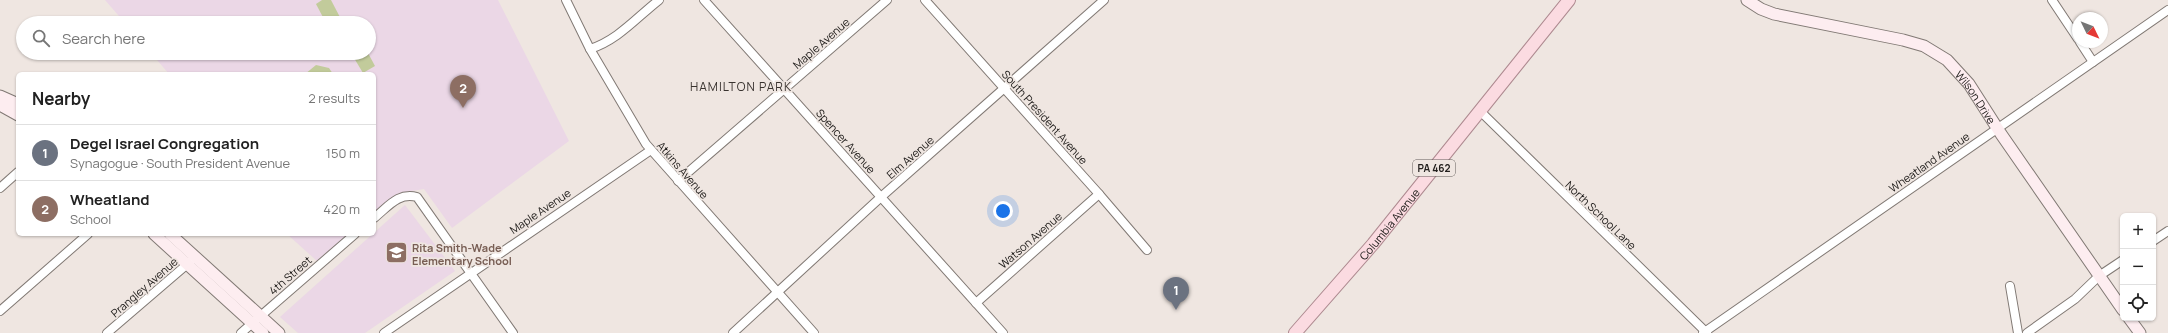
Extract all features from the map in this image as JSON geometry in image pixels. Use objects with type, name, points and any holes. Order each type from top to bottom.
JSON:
[{"type":"main road","name":"Columbia Avenue","points":[[1295,333],[1373,244],[1481,112],[1569,0]]},
{"type":"street","name":"Atkins Avenue","points":[[566,0],[590,49],[651,150],[814,333]]},
{"type":"street","points":[[590,49],[604,44],[616,37],[659,0]]},
{"type":"street","name":"Spencer Avenue","points":[[704,0],[1003,333]]},
{"type":"street","name":"Maple Avenue","points":[[678,181],[887,0]]},
{"type":"street","name":"South President Avenue","points":[[925,0],[1004,87],[1147,250]]},
{"type":"street","name":"Elm Avenue","points":[[733,333],[776,291],[881,196],[1104,0]]},
{"type":"street","name":"Wilson Drive","points":[[1747,0],[1761,9],[1774,14],[1903,40],[1937,53],[1951,64],[1969,84],[2120,306]]},
{"type":"street","points":[[2052,0],[2072,30]]},
{"type":"street","name":"Wheatland Avenue","points":[[1705,333],[2168,10]]},
{"type":"street","points":[[2084,48],[2093,62]]},
{"type":"street","points":[[0,96],[16,103]]},
{"type":"street","points":[[0,105],[16,114]]},
{"type":"street","name":"North School Lane","points":[[1481,112],[1705,333]]},
{"type":"street","name":"Maple Avenue","points":[[384,333],[651,150]]},
{"type":"street","points":[[0,188],[16,174]]},
{"type":"street","name":"Watson Avenue","points":[[976,303],[1099,194]]},
{"type":"street","points":[[376,216],[396,199],[408,195],[417,197],[514,333]]},
{"type":"street","points":[[2156,239],[2168,231]]},
{"type":"street","points":[[0,311],[86,236]]},
{"type":"street","points":[[157,236],[191,260],[256,319],[279,333]]},
{"type":"street","points":[[172,236],[191,260]]},
{"type":"street","name":"4th Street","points":[[241,333],[316,266],[353,236]]},
{"type":"street","name":"Prangley Avenue","points":[[107,333],[191,260]]},
{"type":"street","points":[[2028,333],[2075,299],[2099,276],[2120,262]]},
{"type":"street","points":[[2010,286],[2018,333]]},
{"type":"street","points":[[256,319],[263,333]]},
{"type":"street","points":[[2131,321],[2140,333]]},
{"type":"shaded area","points":[[105,0],[498,0],[569,141],[452,228],[424,189],[400,193],[376,212],[376,72],[167,72],[157,60],[376,60],[376,16],[119,16]]},
{"type":"shaded area","name":"Rita Smith-Wade Elementary School","points":[[405,205],[455,271],[365,333],[298,333],[280,317],[370,236],[376,236],[376,231]]},
{"type":"shaded area","points":[[289,236],[347,236],[317,261]]},
{"type":"green space","points":[[322,0],[331,0],[339,16],[322,16],[316,4]]},
{"type":"green space","points":[[355,60],[372,60],[375,66],[362,72]]},
{"type":"green space","points":[[316,65],[329,68],[332,72],[307,72]]},
{"type":"place","name":"Wheatland","points":[[463,108]]},
{"type":"place","name":"Rita Smith-Wade Elementary School","points":[[396,253]]},
{"type":"place","name":"Degel Israel Congregation","points":[[1176,310]]},
{"type":"district","name":"HAMILTON PARK","points":[[741,86]]}]
